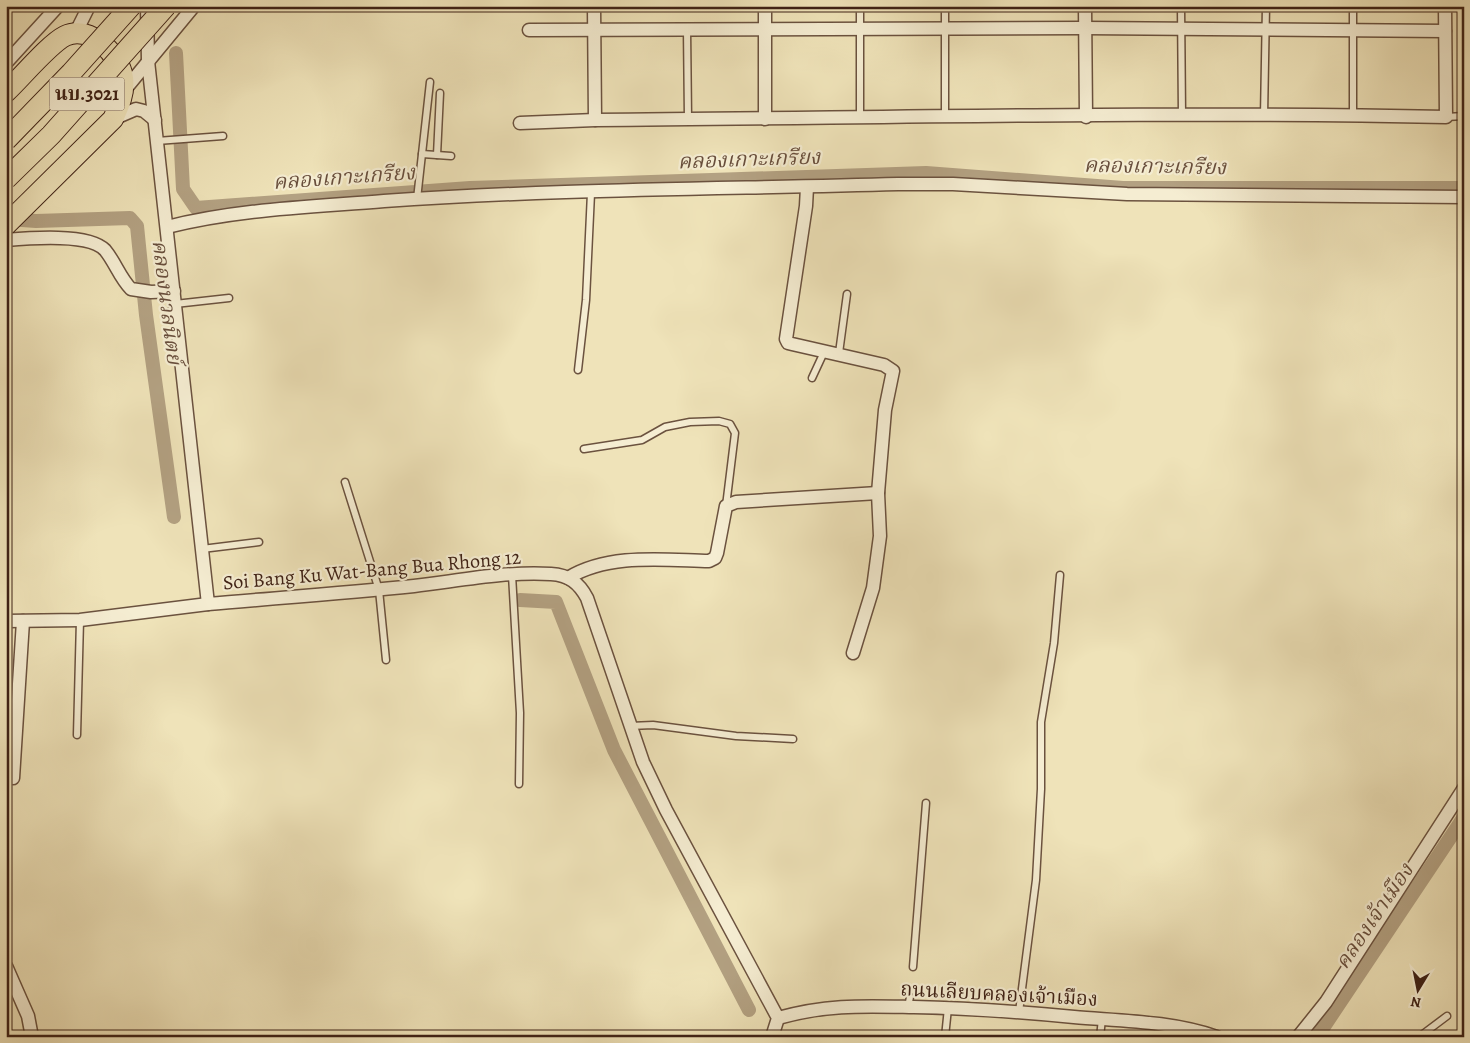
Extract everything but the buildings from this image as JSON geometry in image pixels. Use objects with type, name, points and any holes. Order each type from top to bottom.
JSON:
[{"type":"main road","name":"นบ.3021","points":[[6,140],[72,73],[131,6]]},
{"type":"main road","name":"นบ.3021","points":[[6,179],[51,135],[166,6]]},
{"type":"main road","points":[[6,92],[54,44],[64,36],[76,32],[91,37],[105,46],[119,65],[123,78],[123,92],[113,119],[6,224]]},
{"type":"street","points":[[6,64],[58,6]]},
{"type":"street","points":[[76,32],[89,6]]},
{"type":"street","name":"Soi Bang Ku Wat-Bang Bua Rhong 12","points":[[147,6],[148,61],[155,120],[162,141],[167,227],[174,298],[208,604],[379,590],[512,576],[552,574],[568,578]]},
{"type":"street","points":[[123,92],[194,6]]},
{"type":"street","points":[[594,6],[595,120]]},
{"type":"street","points":[[765,6],[765,119]]},
{"type":"street","points":[[1085,6],[1086,116]]},
{"type":"street","points":[[520,123],[595,120],[1086,116],[1353,115],[1446,117],[1445,6]]},
{"type":"street","points":[[529,30],[945,28],[1445,30]]},
{"type":"street","points":[[113,119],[136,109],[144,111],[155,120]]},
{"type":"street","points":[[167,227],[199,218],[250,211],[417,197],[807,187],[953,184],[1127,194],[1464,197]]},
{"type":"street","points":[[807,187],[806,206],[786,339],[788,343],[884,364],[893,371],[885,410],[878,493],[880,536],[873,588],[853,653]]},
{"type":"street","points":[[6,240],[53,237],[98,246],[105,250],[128,286],[135,290],[174,298]]},
{"type":"street","points":[[772,1037],[778,1018],[666,810],[630,726],[587,598],[579,585],[568,578],[584,568],[627,560],[709,560],[715,558],[726,506],[736,502],[878,493]]},
{"type":"street","points":[[6,621],[80,620],[208,604]]},
{"type":"street","points":[[13,778],[23,621]]},
{"type":"street","points":[[1298,1037],[1326,1002],[1464,788]]},
{"type":"street","points":[[6,966],[28,1016],[32,1037]]},
{"type":"street","name":"ถนนเลียบคลองเจ้าเมือง","points":[[778,1018],[827,1007],[909,1002],[948,1008],[1019,1012],[1182,1027],[1217,1037]]},
{"type":"lane","points":[[860,6],[860,118]]},
{"type":"lane","points":[[945,118],[946,6]]},
{"type":"lane","points":[[1181,6],[1182,116]]},
{"type":"lane","points":[[1264,116],[1266,6]]},
{"type":"lane","points":[[1353,6],[1353,115]]},
{"type":"lane","points":[[686,29],[688,120]]},
{"type":"lane","points":[[417,197],[430,82]]},
{"type":"lane","points":[[437,155],[440,93]]},
{"type":"lane","points":[[1446,117],[1464,116]]},
{"type":"lane","points":[[162,141],[223,136]]},
{"type":"lane","points":[[422,154],[451,156]]},
{"type":"lane","points":[[578,370],[586,300],[591,192]]},
{"type":"lane","points":[[839,353],[847,294]]},
{"type":"lane","points":[[174,298],[229,298]]},
{"type":"lane","points":[[812,378],[825,350]]},
{"type":"lane","points":[[584,449],[642,440],[665,428],[690,422],[719,421],[730,424],[735,434],[726,506]]},
{"type":"lane","points":[[345,482],[379,590],[386,660]]},
{"type":"lane","points":[[202,548],[259,542]]},
{"type":"lane","points":[[1019,1012],[1036,880],[1041,789],[1041,722],[1054,643],[1060,575]]},
{"type":"lane","points":[[512,576],[520,713],[519,784]]},
{"type":"lane","points":[[77,735],[80,620]]},
{"type":"lane","points":[[630,726],[653,725],[736,736],[793,739]]},
{"type":"lane","points":[[913,967],[926,802]]},
{"type":"lane","points":[[945,1037],[948,1008]]},
{"type":"lane","points":[[1419,1037],[1447,1016]]},
{"type":"lane","points":[[1100,1037],[1102,1019]]},
{"type":"waterway","name":"คลองเกาะเกรียง","points":[[176,53],[183,189],[196,208],[470,188],[926,173],[1123,188],[1464,188]]},
{"type":"waterway","name":"คลองนวลนิตย์","points":[[8,219],[36,221],[130,218],[137,226],[146,315],[174,517]]},
{"type":"waterway","points":[[520,600],[556,602],[614,750],[749,1010]]},
{"type":"waterway","name":"คลองเจ้าเมือง","points":[[1317,1037],[1464,817]]}]
